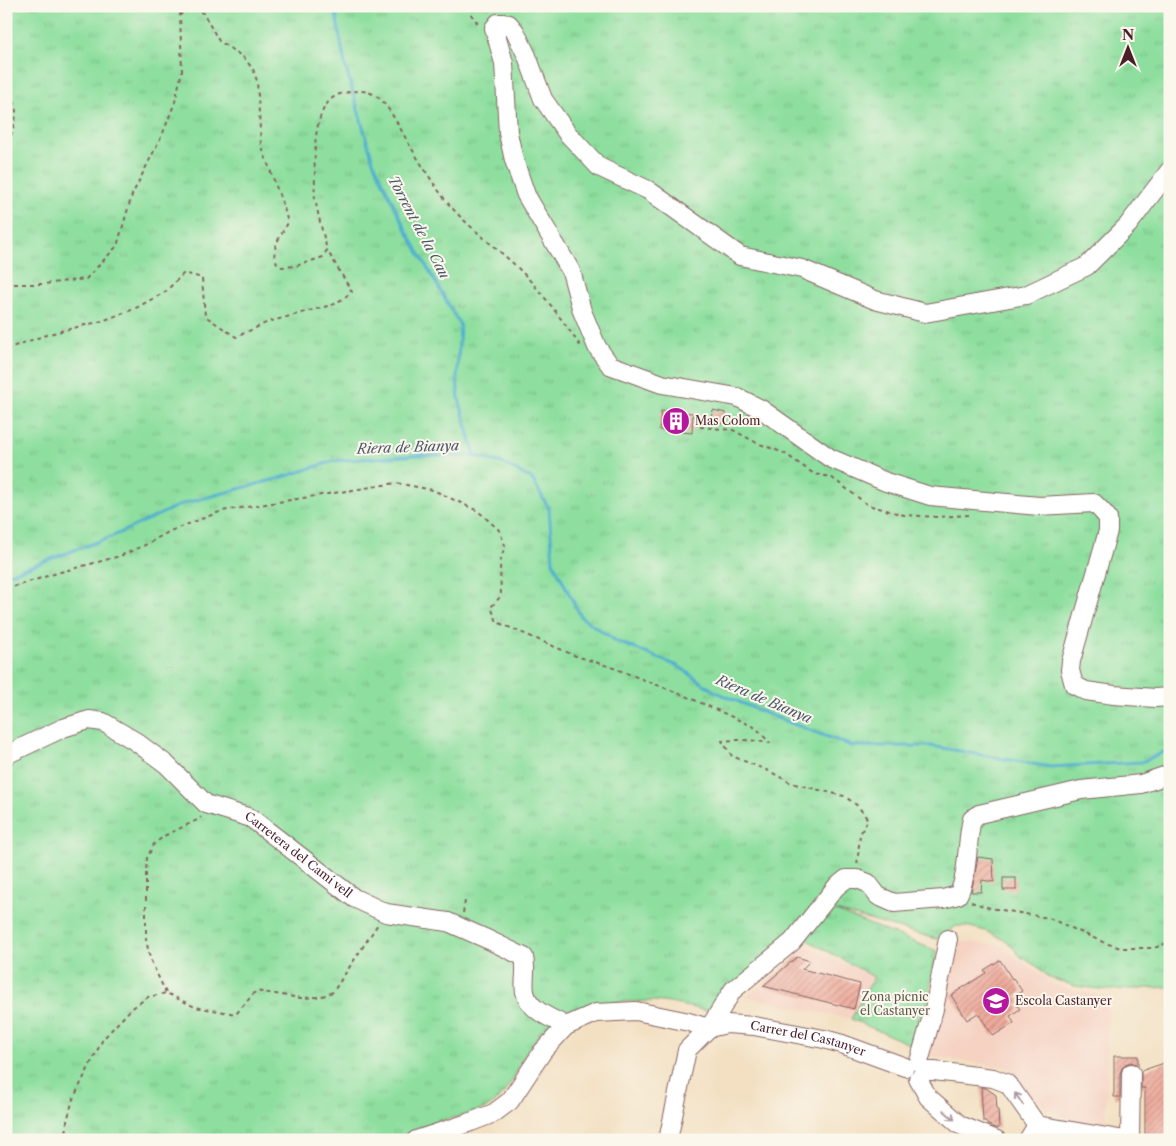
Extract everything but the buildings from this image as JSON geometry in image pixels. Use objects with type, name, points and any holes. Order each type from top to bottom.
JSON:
[{"type":"street","points":[[1170,170],[1128,225],[1087,266],[1026,295],[925,313],[875,300],[802,269],[740,256],[648,190],[599,167],[567,133],[544,99],[515,31],[509,24],[498,23],[494,28],[504,63],[508,133],[514,160],[526,195],[571,271],[582,311],[597,347],[610,365],[662,384],[737,396],[761,409],[830,458],[886,482],[930,496],[1039,506],[1094,503],[1108,518],[1108,531],[1071,661],[1070,670],[1074,685],[1086,691],[1114,695],[1155,698],[1170,697]]},
{"type":"street","name":"Carretera del Camí vell","points":[[6,755],[63,728],[89,720],[103,722],[135,741],[166,764],[206,804],[251,818],[354,898],[386,913],[448,922],[524,958],[526,965],[526,993],[529,1002],[539,1011],[566,1026]]},
{"type":"street","points":[[668,1140],[687,1050],[709,1028],[733,990],[792,942],[836,887],[846,879],[857,878],[868,883],[878,896],[894,903],[943,899],[958,895],[963,885],[969,830],[972,819],[979,814],[1081,790],[1141,784],[1170,774]]},
{"type":"street","points":[[948,939],[934,1009],[916,1070],[928,1097],[960,1125],[997,1140]]},
{"type":"street","points":[[416,1140],[494,1113],[510,1101],[543,1051],[566,1026],[596,1013],[636,1011],[709,1028]]},
{"type":"street","name":"Carrer del Castanyer","points":[[709,1028],[727,1024],[754,1026],[824,1039],[916,1070],[993,1078],[1006,1082],[1011,1088],[1032,1132]]},
{"type":"street","points":[[1130,1140],[1131,1073]]},
{"type":"street","points":[[1032,1132],[1125,1140]]},
{"type":"path","points":[[6,284],[43,284],[86,279],[117,246],[132,195],[163,133],[175,102],[182,71],[181,6]]},
{"type":"path","points":[[470,6],[470,13],[480,26],[494,28]]},
{"type":"path","points":[[180,15],[191,8],[203,13],[219,41],[243,57],[253,69],[257,81],[260,145],[288,223],[276,244],[276,261],[282,267],[296,266],[323,256],[327,250]]},
{"type":"path","points":[[6,87],[15,104],[17,118],[6,156]]},
{"type":"path","points":[[6,349],[49,334],[102,321],[134,309],[165,292],[184,273],[202,278],[205,316],[236,337],[268,322],[335,304],[352,292],[327,250],[315,198],[314,152],[320,117],[328,103],[338,94],[358,90],[374,94],[387,106],[413,151],[442,195],[470,226],[522,272],[545,299],[581,348]]},
{"type":"path","points":[[6,589],[120,556],[170,531],[222,511],[396,483],[433,490],[478,511],[499,530],[505,545],[500,563],[501,596],[491,607],[497,622],[576,656],[611,667],[682,695],[756,728],[770,743],[742,739],[722,741],[732,756],[771,772],[791,783],[844,796],[858,806],[868,820],[860,834],[857,878]]},
{"type":"path","points":[[166,993],[150,959],[146,939],[147,858],[154,844],[164,836],[199,819],[206,811],[206,804]]},
{"type":"path","points":[[958,895],[990,908],[1049,918],[1105,943],[1121,948],[1154,948],[1170,942]]},
{"type":"path","points":[[66,1140],[67,1121],[73,1099],[103,1039],[131,1009],[148,997],[166,993],[195,1007],[236,1014],[256,991],[301,998],[320,997],[333,992],[386,913]]},
{"type":"shaded area","points":[[952,941],[999,945],[1055,985],[1108,998],[1106,1128],[1079,1123],[1046,1109],[1005,1067],[929,1056]]},
{"type":"shaded area","points":[[806,947],[874,977],[851,1019],[746,997]]},
{"type":"green space","name":"Zona pícnic el Castanyer","points":[[6,6],[1170,6],[1170,987],[1109,990],[1075,986],[1048,977],[1038,967],[1020,956],[1010,944],[986,931],[966,926],[956,926],[937,939],[833,910],[937,951],[919,1048],[851,1019],[874,977],[802,937],[743,987],[723,1014],[655,1001],[613,1002],[591,1005],[567,1012],[554,1019],[541,1031],[524,1056],[512,1081],[503,1094],[491,1105],[471,1113],[426,1125],[392,1140],[6,1140]]},
{"type":"waterway","name":"Torrent de la Cau","points":[[335,6],[345,65],[373,161],[406,230],[460,325],[457,380],[459,399],[475,456]]},
{"type":"waterway","name":"Riera de Bianya","points":[[6,575],[111,537],[182,504],[280,478],[334,461],[420,455],[475,456],[502,463],[532,479],[549,509],[553,562],[581,617],[616,641],[678,666],[714,691],[767,714],[852,746],[931,746],[1050,767],[1142,762],[1170,749]]},
{"type":"place","name":"Mas Colom","points":[[676,421]]},
{"type":"place","name":"Escola Castanyer","points":[[996,1001]]}]
